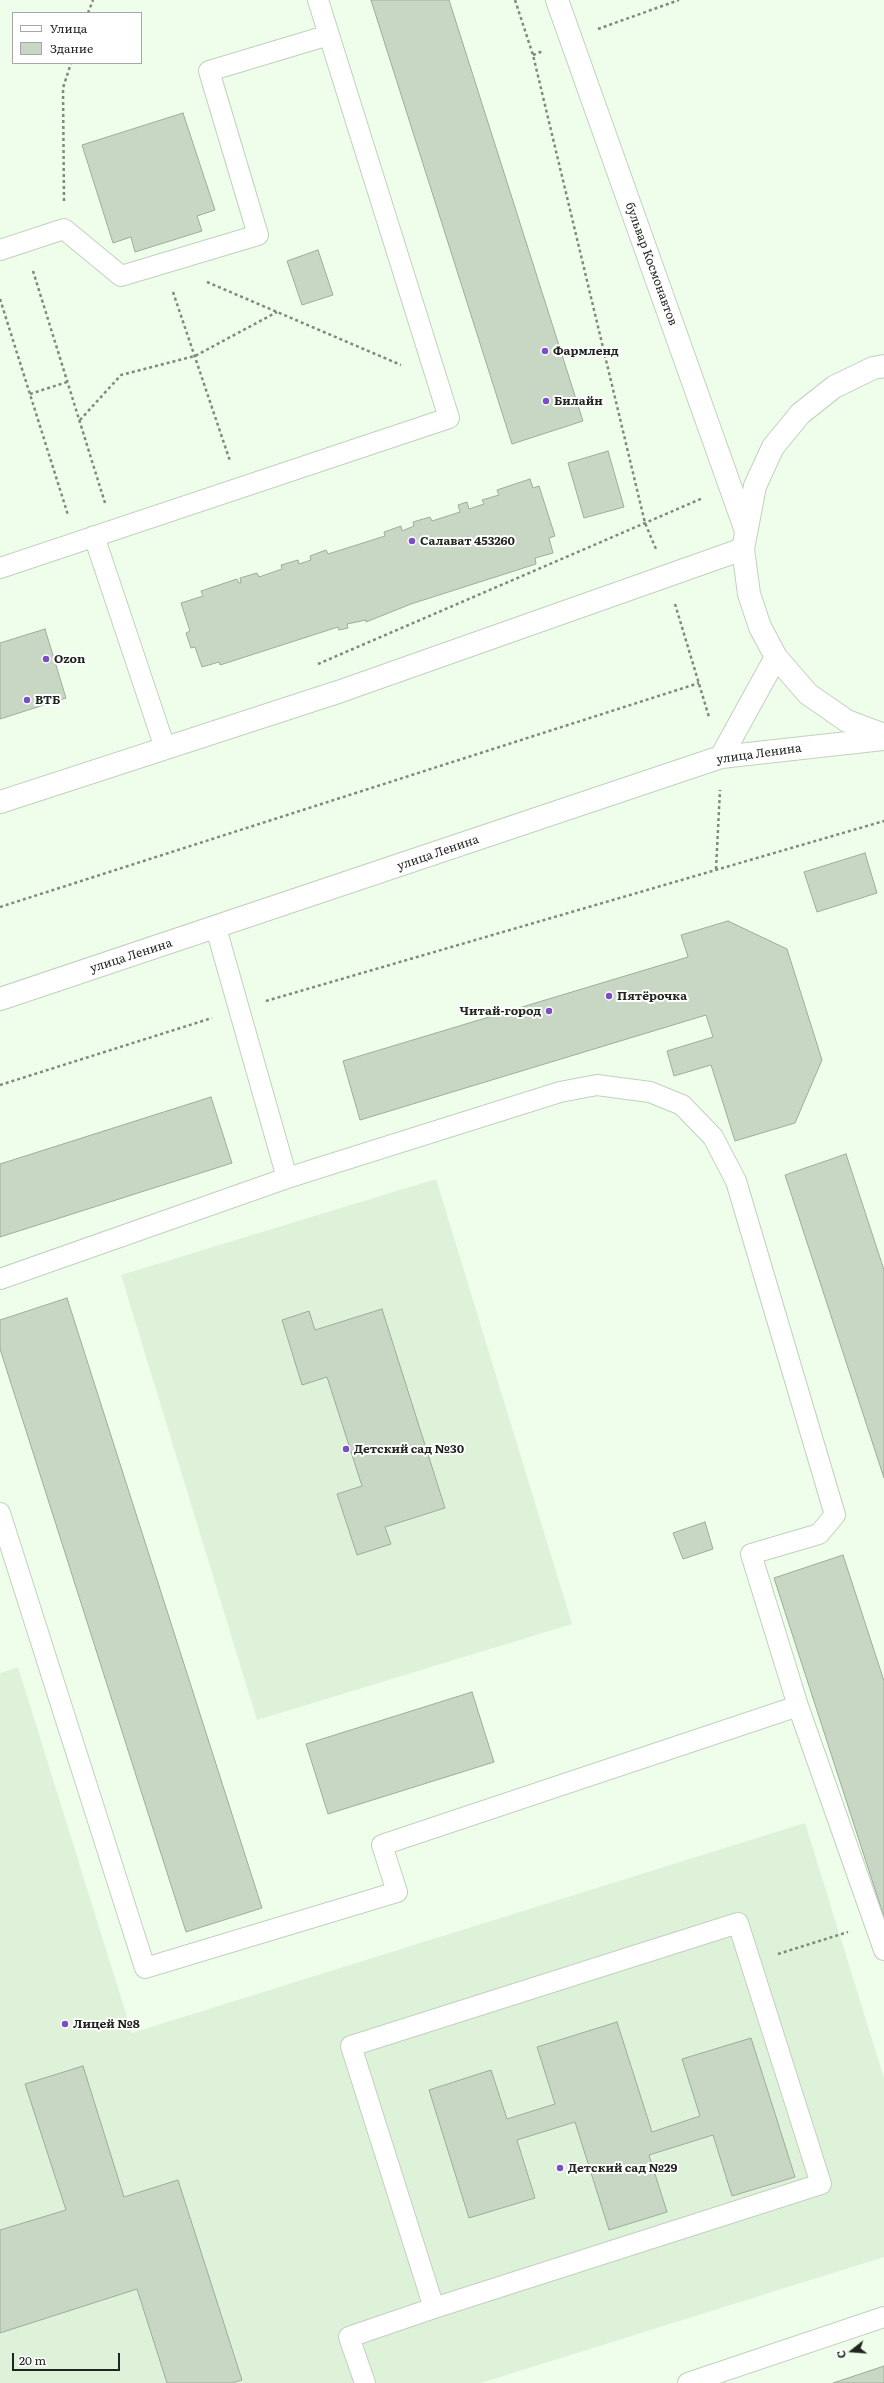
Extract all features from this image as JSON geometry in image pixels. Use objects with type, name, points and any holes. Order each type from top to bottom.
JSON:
[{"type":"street","name":"бульвар Космонавтов","points":[[556,0],[730,487],[744,539]]},
{"type":"street","points":[[884,366],[873,368],[834,387],[800,414],[773,447],[755,486],[744,539],[749,594],[760,627],[776,657],[808,694],[847,721],[884,735]]},
{"type":"street","points":[[0,802],[341,691],[666,575],[744,539]]},
{"type":"street","points":[[721,757],[776,657]]},
{"type":"street","name":"улица Ленина","points":[[0,999],[216,928],[721,757],[884,739]]},
{"type":"lane","points":[[0,568],[449,418],[318,0]]},
{"type":"lane","points":[[0,250],[64,229],[121,276],[258,235],[209,71],[329,35]]},
{"type":"lane","points":[[85,539],[166,748]]},
{"type":"lane","points":[[216,928],[238,1010],[287,1178]]},
{"type":"lane","points":[[0,1279],[287,1178],[560,1092],[597,1085],[650,1092],[682,1105],[714,1137],[736,1181],[835,1515],[818,1534],[751,1554],[798,1706],[884,1950]]},
{"type":"lane","points":[[0,1512],[145,1968],[397,1892],[382,1845],[798,1706]]},
{"type":"lane","points":[[365,2383],[349,2336],[821,2184],[738,1923],[351,2046],[434,2308]]},
{"type":"lane","points":[[688,2383],[884,2317]]},
{"type":"path","points":[[88,12],[93,0]]},
{"type":"path","points":[[515,0],[533,55],[645,523],[666,575],[721,757],[716,869]]},
{"type":"path","points":[[533,55],[570,39],[679,0]]},
{"type":"path","points":[[64,229],[62,88],[71,64]]},
{"type":"path","points":[[24,242],[114,530]]},
{"type":"path","points":[[163,263],[240,488]]},
{"type":"path","points":[[206,282],[437,380]]},
{"type":"path","points":[[0,299],[30,394],[85,539]]},
{"type":"path","points":[[80,420],[121,375],[195,356],[277,312]]},
{"type":"path","points":[[30,394],[67,382]]},
{"type":"path","points":[[312,667],[730,487]]},
{"type":"path","points":[[0,907],[699,683]]},
{"type":"path","points":[[0,1085],[238,1010],[716,869],[884,822]]},
{"type":"path","points":[[750,1962],[874,1924]]},
{"type":"shaded area","name":"Детский сад №30","points":[[436,1179],[572,1624],[257,1720],[121,1275]]},
{"type":"shaded area","name":"Детский сад №29","points":[[18,1667],[132,2033],[805,1823],[884,2078],[884,2257],[481,2383],[0,2383],[0,1673]]},
{"type":"building","points":[[371,0],[449,0],[583,421],[512,444]]},
{"type":"building","points":[[183,113],[215,210],[197,216],[202,231],[135,252],[131,237],[113,243],[82,145]]},
{"type":"building","points":[[318,250],[333,295],[302,305],[287,261]]},
{"type":"building","points":[[608,451],[624,507],[584,518],[568,463]]},
{"type":"building","points":[[530,479],[533,488],[539,486],[555,536],[549,538],[553,553],[535,558],[536,564],[411,604],[366,622],[366,620],[347,624],[348,628],[339,630],[338,627],[220,665],[219,662],[202,667],[195,647],[191,648],[186,633],[190,631],[181,603],[203,596],[201,591],[237,579],[239,583],[241,583],[240,578],[257,573],[259,577],[282,569],[281,565],[298,560],[299,564],[311,560],[310,556],[326,550],[328,554],[385,536],[384,532],[401,526],[402,531],[414,526],[413,522],[430,517],[432,521],[460,512],[458,505],[467,502],[469,509],[484,504],[482,500],[499,495],[497,490]]},
{"type":"building","points":[[45,629],[66,698],[0,719],[0,643]]},
{"type":"building","points":[[865,853],[877,893],[817,912],[804,872]]},
{"type":"building","points":[[728,921],[787,949],[822,1060],[795,1123],[735,1141],[711,1065],[674,1076],[667,1051],[713,1037],[706,1015],[360,1120],[343,1061],[688,957],[681,935]]},
{"type":"building","points":[[211,1097],[232,1163],[0,1237],[0,1164]]},
{"type":"building","points":[[846,1154],[884,1270],[884,1478],[785,1175]]},
{"type":"building","points":[[67,1298],[262,1908],[186,1932],[0,1349],[0,1320]]},
{"type":"building","points":[[382,1309],[445,1508],[385,1527],[391,1544],[357,1555],[337,1494],[362,1486],[327,1377],[302,1385],[282,1320],[309,1311],[315,1330]]},
{"type":"building","points":[[705,1522],[713,1549],[683,1559],[673,1533]]},
{"type":"building","points":[[843,1555],[884,1681],[884,1917],[774,1578]]},
{"type":"building","points":[[472,1692],[494,1762],[328,1814],[306,1744]]},
{"type":"building","points":[[617,2022],[652,2132],[700,2116],[682,2059],[751,2038],[795,2177],[732,2196],[713,2135],[649,2155],[667,2212],[609,2230],[575,2122],[517,2140],[535,2198],[469,2218],[429,2090],[491,2070],[507,2119],[555,2104],[537,2047]]},
{"type":"building","points":[[83,2066],[124,2197],[178,2180],[242,2380],[232,2383],[167,2383],[137,2289],[0,2333],[0,2230],[66,2210],[25,2084]]},
{"type":"building","points":[[884,2366],[884,2383],[833,2383]]},
{"type":"place","name":"Фармленд","points":[[545,351]]},
{"type":"place","name":"Билайн","points":[[546,401]]},
{"type":"place","name":"Салават 453260","points":[[412,541]]},
{"type":"place","name":"Ozon","points":[[46,659]]},
{"type":"place","name":"ВТБ","points":[[27,700]]},
{"type":"place","name":"Пятёрочка","points":[[609,996]]},
{"type":"place","name":"Читай-город","points":[[549,1011]]},
{"type":"place","name":"Детский сад №30","points":[[346,1449]]},
{"type":"place","name":"Лицей №8","points":[[65,2024]]},
{"type":"place","name":"Детский сад №29","points":[[560,2168]]}]
